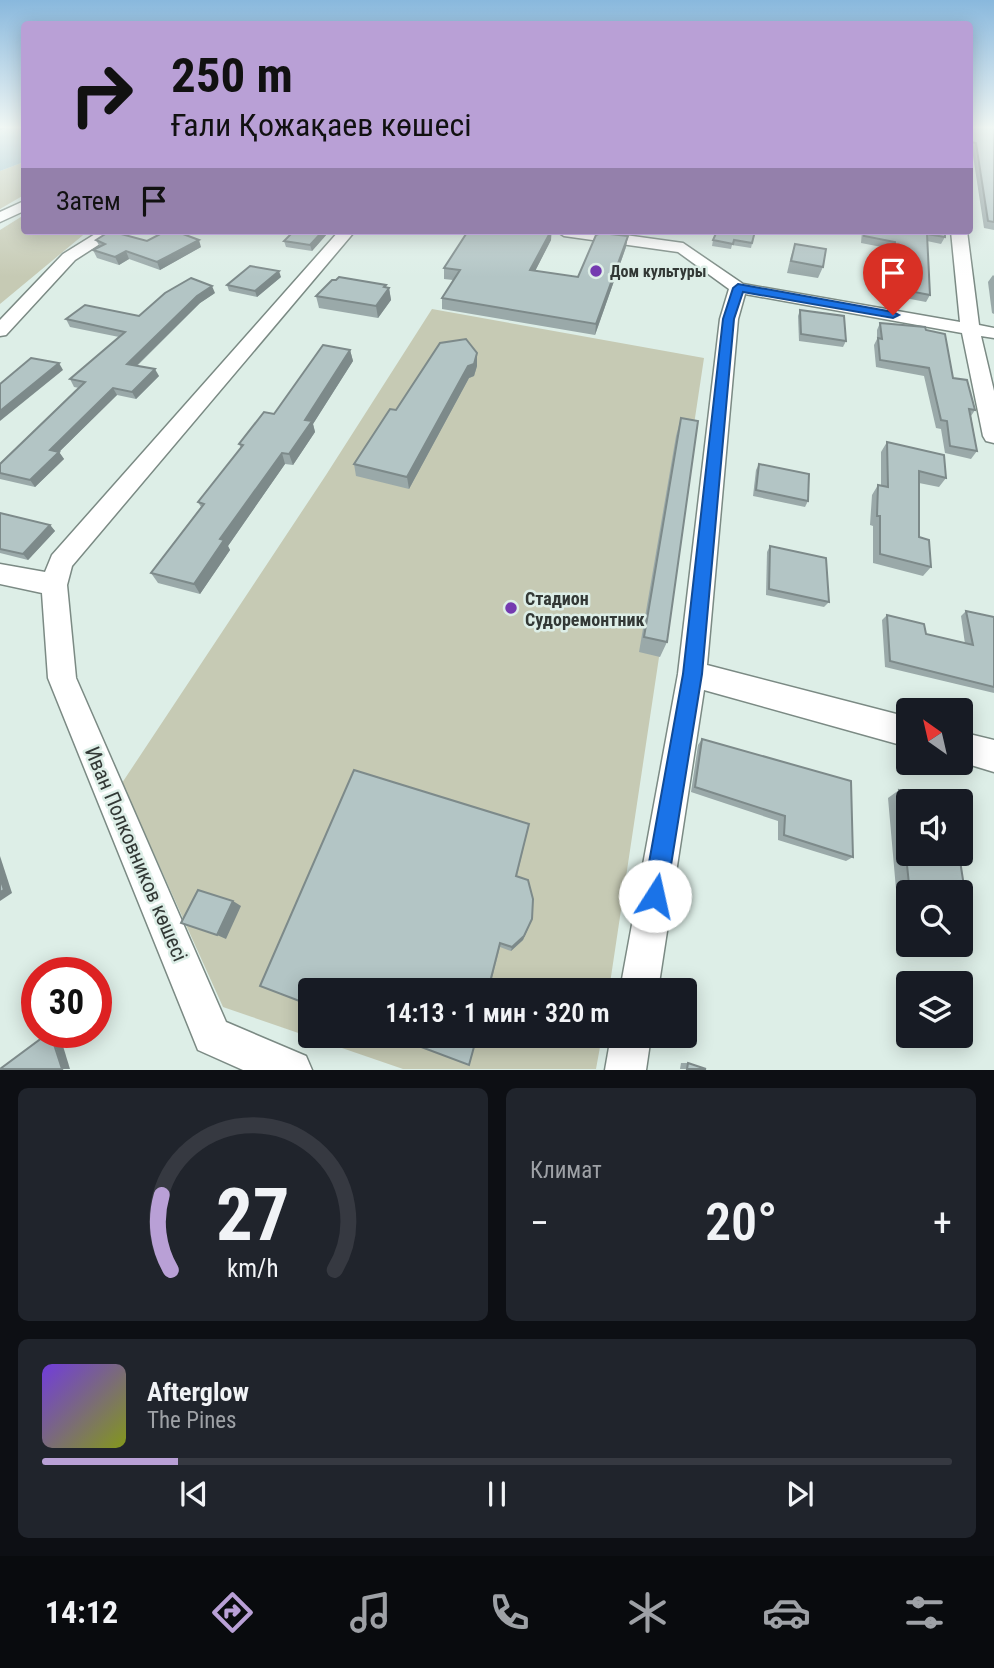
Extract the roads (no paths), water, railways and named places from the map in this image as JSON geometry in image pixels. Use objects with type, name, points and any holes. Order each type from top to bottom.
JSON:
[{"type":"street","points":[[0,218],[21,207]]},
{"type":"street","points":[[0,331],[69,257],[104,235]]},
{"type":"street","name":"Иван Полковников көшесі","points":[[292,1069],[212,1036],[62,678],[54,585],[61,562],[344,235]]},
{"type":"street","points":[[592,235],[683,248],[738,288],[994,333]]},
{"type":"street","points":[[683,248],[688,235]]},
{"type":"street","points":[[959,235],[970,329],[994,436]]},
{"type":"street","points":[[641,978],[692,674],[729,319],[738,288]]},
{"type":"street","points":[[0,574],[54,585]]},
{"type":"street","points":[[692,674],[896,729]]},
{"type":"street","points":[[973,750],[994,756]]},
{"type":"street","points":[[625,1069],[629,1048]]},
{"type":"place","name":"Дом культуры","points":[[596,271]]},
{"type":"place","name":"Стадион Судоремонтник","points":[[511,608]]}]
